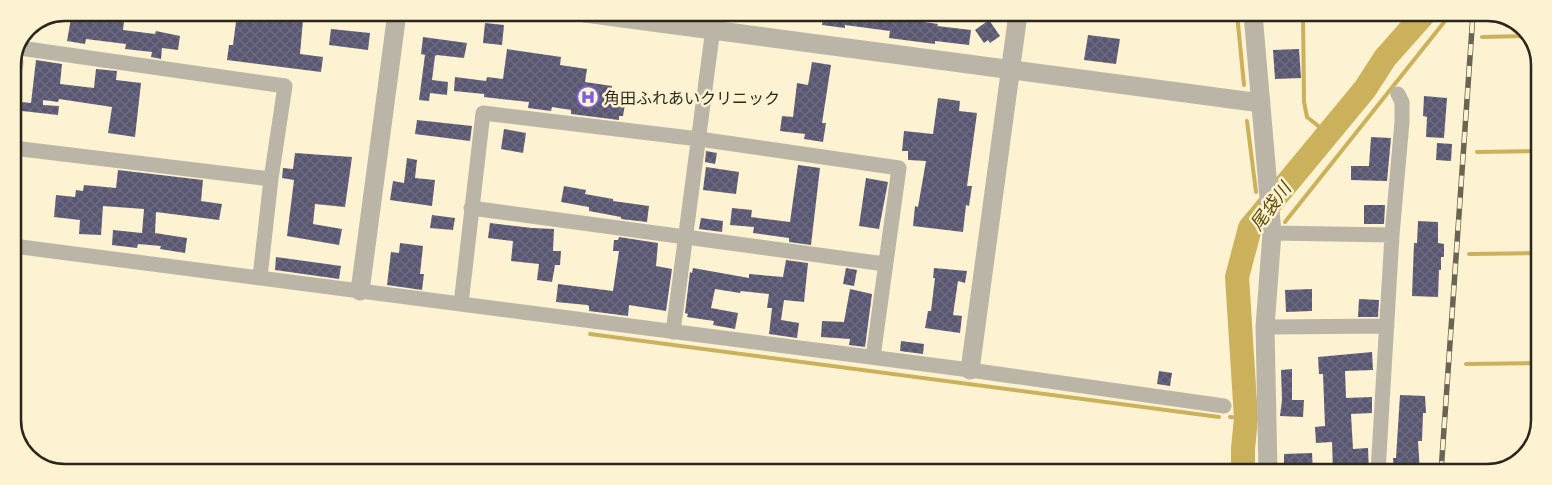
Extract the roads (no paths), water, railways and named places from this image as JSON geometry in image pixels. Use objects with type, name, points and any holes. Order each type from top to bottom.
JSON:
[{"type":"street","points":[[360,291],[396,21]]},
{"type":"street","points":[[700,21],[1010,71],[1261,103]]},
{"type":"street","points":[[970,370],[1017,21]]},
{"type":"street","points":[[1254,21],[1271,223],[1265,327],[1268,464]]},
{"type":"street","points":[[673,332],[714,22]]},
{"type":"street","points":[[25,49],[285,86],[271,180],[260,277]]},
{"type":"street","points":[[1378,464],[1392,235],[1402,122],[1402,102],[1398,94]]},
{"type":"street","points":[[462,304],[471,208],[483,113],[699,139],[899,168],[873,357]]},
{"type":"street","points":[[21,149],[271,180]]},
{"type":"street","points":[[471,208],[885,264]]},
{"type":"street","points":[[1271,223],[1392,235]]},
{"type":"street","points":[[21,247],[873,357],[1224,406]]},
{"type":"street","points":[[1265,327],[1386,326]]},
{"type":"waterway","points":[[1238,21],[1244,85]]},
{"type":"waterway","points":[[1303,21],[1304,102],[1307,117],[1327,133]]},
{"type":"waterway","name":"尾袋川","points":[[1243,464],[1246,418],[1237,277],[1250,228],[1365,89],[1385,58],[1418,21]]},
{"type":"waterway","points":[[1285,222],[1445,21]]},
{"type":"waterway","points":[[1482,37],[1520,36]]},
{"type":"waterway","points":[[1247,121],[1256,192]]},
{"type":"waterway","points":[[1477,152],[1531,151]]},
{"type":"waterway","points":[[1257,205],[1259,216]]},
{"type":"waterway","points":[[1469,254],[1531,253]]},
{"type":"waterway","points":[[590,334],[1219,417]]},
{"type":"waterway","points":[[1466,364],[1531,363]]},
{"type":"waterway","points":[[1230,417],[1246,418]]},
{"type":"railway","points":[[1442,464],[1473,21]]},
{"type":"place","name":"角田ふれあいクリニック","points":[[588,97]]}]
